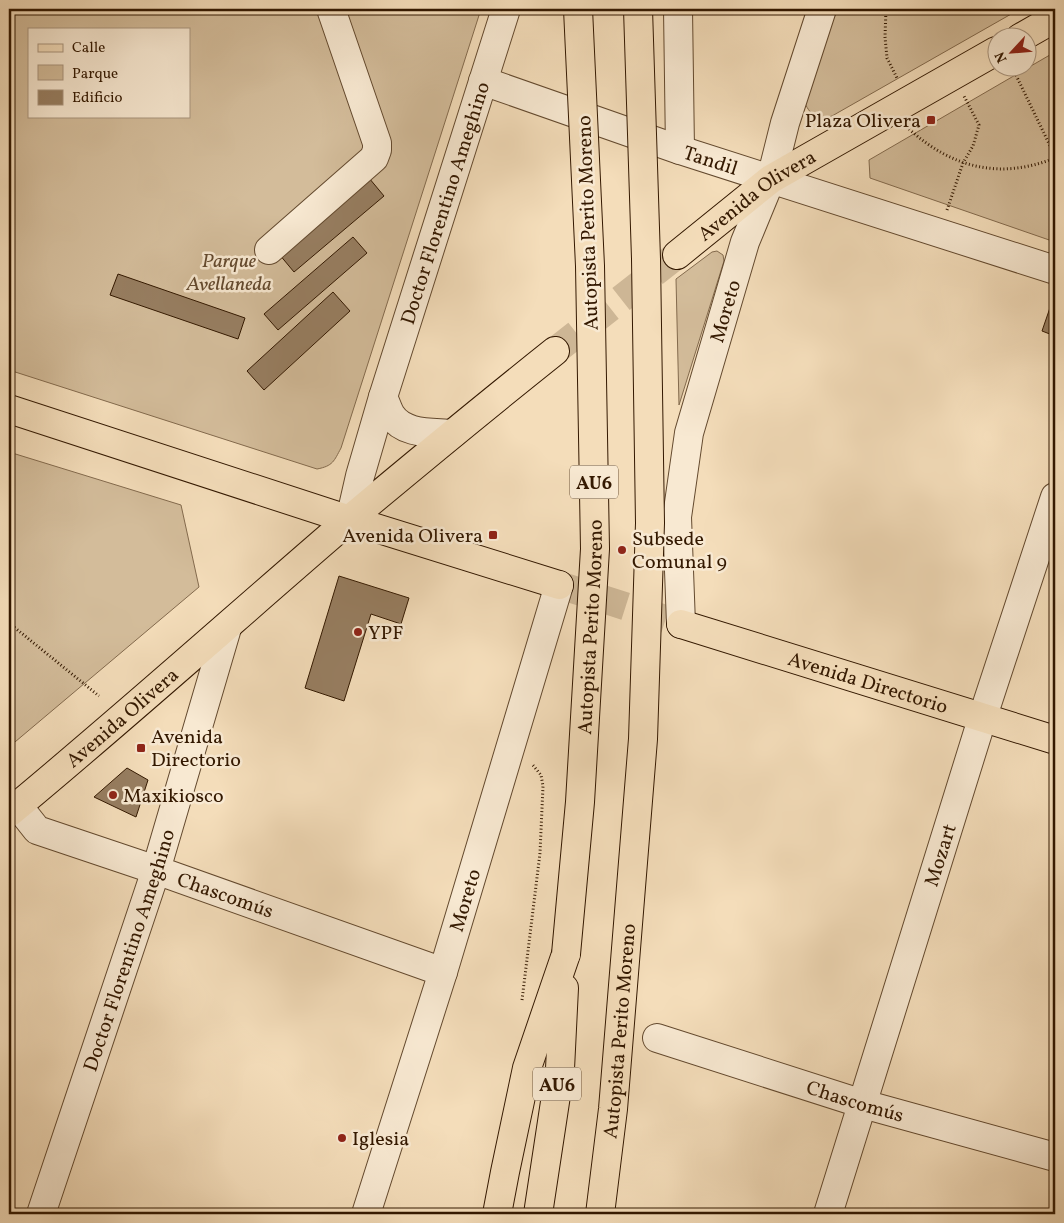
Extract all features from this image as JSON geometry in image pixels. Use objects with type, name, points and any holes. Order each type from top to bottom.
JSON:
[{"type":"main road","name":"Autopista Perito Moreno","points":[[538,1214],[560,1069],[566,954],[580,802],[595,548],[590,266],[578,9]]},
{"type":"main road","name":"Autopista Perito Moreno","points":[[600,1214],[613,1109],[643,738],[650,533],[646,260],[638,9]]},
{"type":"main road","points":[[1036,29],[1055,18]]},
{"type":"main road","name":"Avenida Olivera","points":[[677,255],[771,179],[986,57]]},
{"type":"main road","name":"Avenida Olivera","points":[[13,809],[227,628],[350,520],[452,434],[556,351]]},
{"type":"main road","points":[[9,409],[350,520],[559,585]]},
{"type":"main road","name":"Avenida Directorio","points":[[681,624],[983,716],[1055,740]]},
{"type":"main road","points":[[497,1214],[527,1068],[566,954]]},
{"type":"street","points":[[269,250],[374,158],[377,150],[377,143],[331,9]]},
{"type":"street","name":"Doctor Florentino Ameghino","points":[[350,520],[360,476],[383,397],[506,9]]},
{"type":"street","points":[[678,9],[680,150]]},
{"type":"street","name":"Moreto","points":[[681,624],[676,517],[689,433],[744,242],[771,179],[784,123],[822,9]]},
{"type":"street","name":"Tandil","points":[[483,81],[680,150],[1055,270]]},
{"type":"street","points":[[383,397],[392,416],[403,426],[417,432],[452,434]]},
{"type":"street","name":"Mozart","points":[[828,1214],[983,716],[1055,496]]},
{"type":"street","name":"Moreto","points":[[366,1214],[443,972],[559,585]]},
{"type":"street","name":"Doctor Florentino Ameghino","points":[[41,1214],[156,870],[227,628]]},
{"type":"street","name":"Chascomús","points":[[13,809],[37,830],[156,870],[443,972]]},
{"type":"street","name":"Chascomús","points":[[656,1038],[863,1104],[1055,1157]]},
{"type":"path","points":[[886,9],[885,37],[887,58]]},
{"type":"path","points":[[940,232],[963,163],[973,146],[978,125],[954,76]]},
{"type":"path","points":[[909,129],[943,155],[963,163],[984,168],[1026,167],[1055,157],[1017,78]]},
{"type":"path","points":[[9,623],[99,696]]},
{"type":"path","points":[[509,755],[534,765],[541,775],[543,786],[540,853],[521,1007]]},
{"type":"green space","name":"Parque Avellaneda","points":[[9,9],[481,9],[341,448],[335,460],[317,469],[9,370]]},
{"type":"green space","points":[[832,9],[1020,9],[832,116],[816,116],[805,103]]},
{"type":"green space","points":[[1055,52],[1055,242],[870,178],[869,160],[1010,78],[1036,78],[1036,63]]},
{"type":"green space","points":[[717,251],[723,255],[724,261],[679,405],[676,279],[712,252]]},
{"type":"green space","points":[[9,452],[181,505],[199,587],[9,747]]},
{"type":"building","points":[[369,178],[384,196],[294,272],[279,254]]},
{"type":"building","points":[[353,237],[367,253],[278,330],[264,314]]},
{"type":"building","points":[[118,274],[245,318],[238,339],[110,295]]},
{"type":"building","points":[[333,292],[350,311],[264,390],[247,371]]},
{"type":"building","points":[[1053,299],[1055,300],[1055,336],[1042,331]]},
{"type":"building","points":[[339,576],[409,598],[401,624],[371,614],[344,701],[305,688]]},
{"type":"building","points":[[127,768],[148,780],[136,817],[94,797]]},
{"type":"tunnel","points":[[555,351],[677,255]]},
{"type":"tunnel","points":[[559,585],[681,624]]},
{"type":"place","name":"Plaza Olivera","points":[[931,120]]},
{"type":"place","name":"Avenida Olivera","points":[[493,535]]},
{"type":"place","name":"Subsede Comunal 9","points":[[622,550]]},
{"type":"place","name":"YPF","points":[[358,632]]},
{"type":"place","name":"Avenida Directorio","points":[[141,748]]},
{"type":"place","name":"Maxikiosco","points":[[113,795]]},
{"type":"place","name":"Iglesia","points":[[342,1138]]}]
